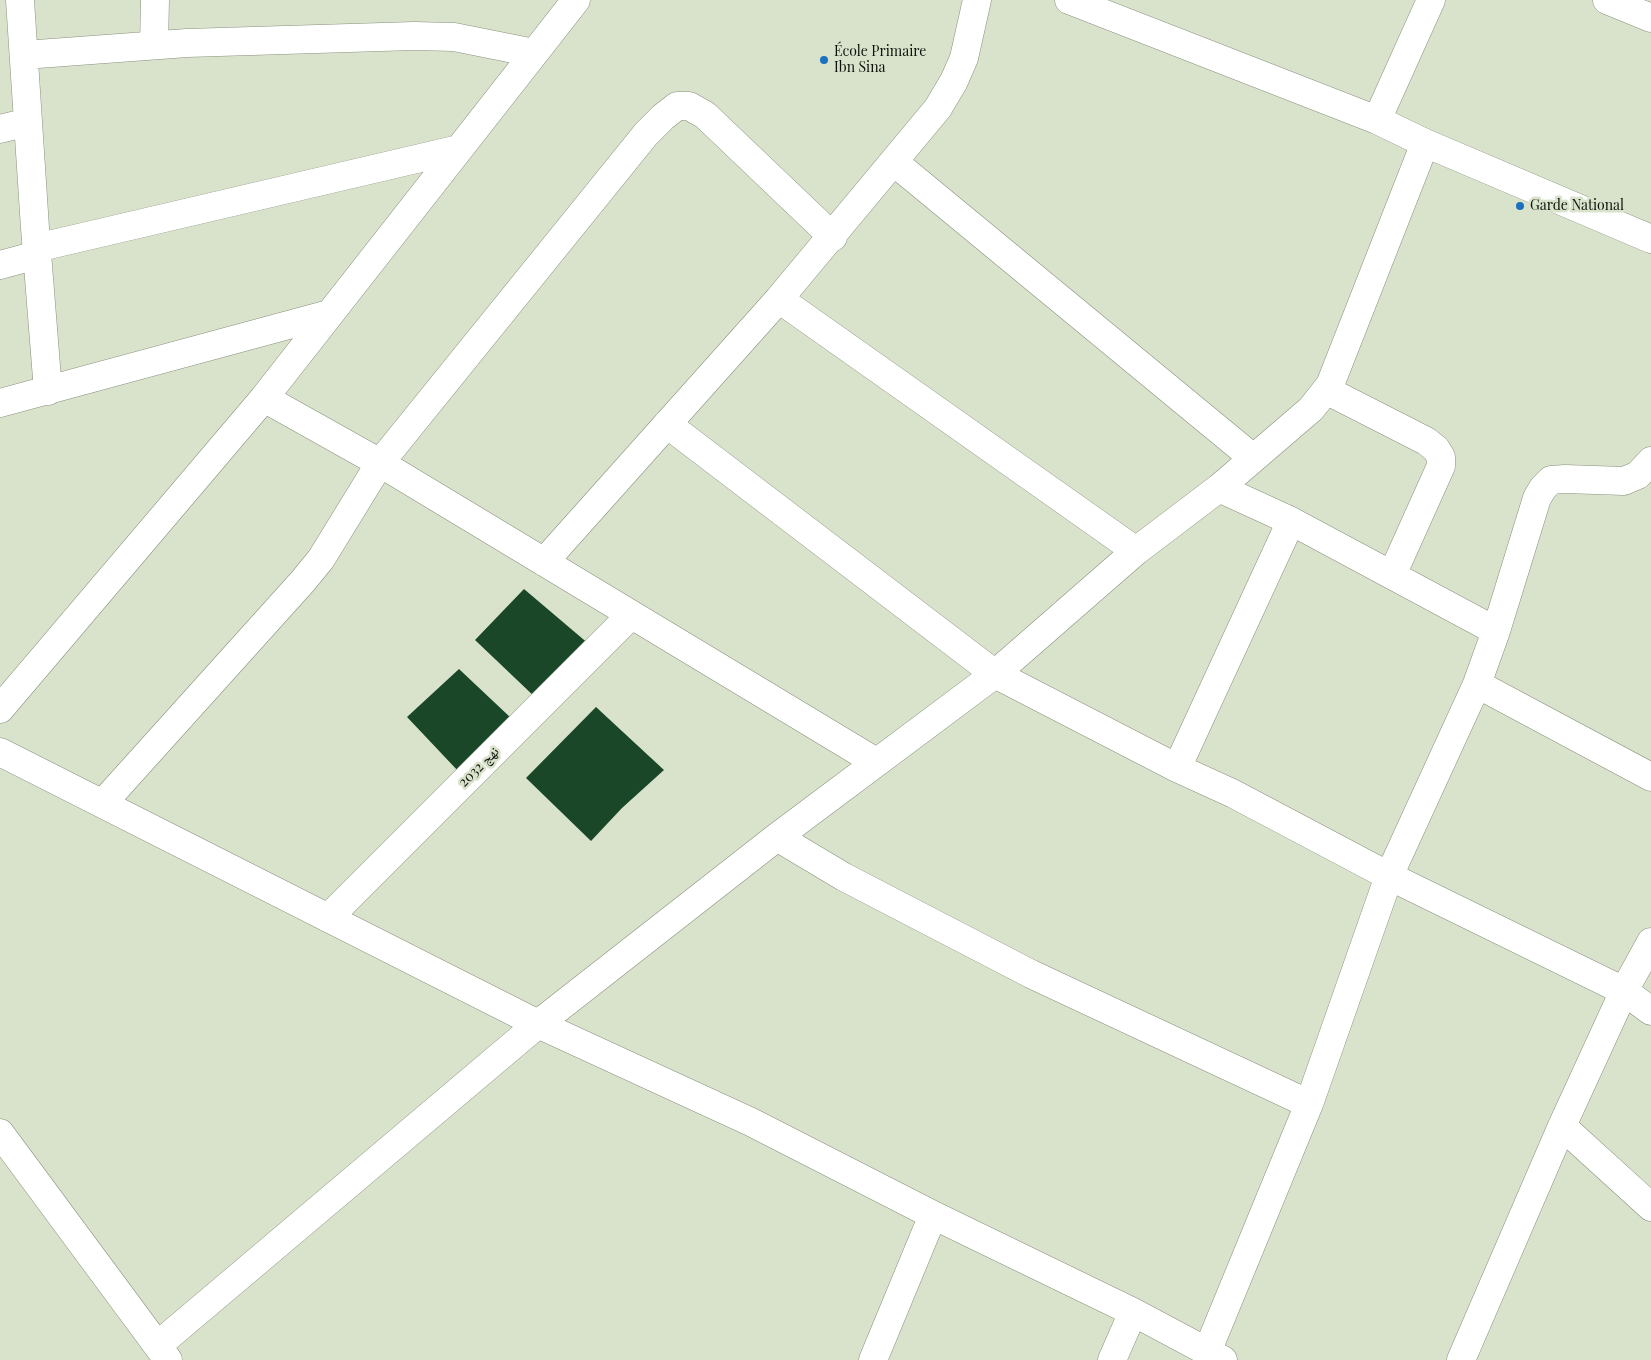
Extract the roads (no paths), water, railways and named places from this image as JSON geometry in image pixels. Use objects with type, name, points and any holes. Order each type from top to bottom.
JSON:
[{"type":"street","points":[[20,0],[36,252],[48,391]]},
{"type":"street","points":[[154,45],[155,0]]},
{"type":"street","points":[[0,709],[264,398],[576,0]]},
{"type":"street","points":[[544,562],[779,299],[938,108],[954,81],[972,29],[977,0]]},
{"type":"street","points":[[1069,0],[1377,120],[1425,143],[1651,240]]},
{"type":"street","points":[[1377,120],[1431,0]]},
{"type":"street","points":[[1607,0],[1651,18]]},
{"type":"street","points":[[24,55],[154,45],[319,37],[414,36],[454,37],[534,53]]},
{"type":"street","points":[[103,803],[298,588],[321,559],[380,463],[646,134],[677,106],[689,106],[705,115],[832,237]]},
{"type":"street","points":[[0,129],[28,122]]},
{"type":"street","points":[[0,1133],[163,1353],[538,1024],[876,762],[995,674],[1136,551],[1219,488],[1311,409],[1326,390],[1425,143]]},
{"type":"street","points":[[0,265],[36,252],[459,149]]},
{"type":"street","points":[[894,162],[1253,458]]},
{"type":"street","points":[[779,299],[1136,551]]},
{"type":"street","points":[[0,404],[329,314]]},
{"type":"street","points":[[1326,390],[1426,441],[1436,449],[1441,457],[1441,466],[1392,575]]},
{"type":"street","points":[[264,398],[380,463],[876,762]]},
{"type":"street","points":[[667,424],[995,674],[1177,768],[1234,794],[1389,876],[1624,991],[1651,1011]]},
{"type":"street","points":[[0,752],[538,1024],[751,1122],[933,1215],[1133,1312],[1215,1356],[1309,1104],[1389,876],[1478,684],[1537,498],[1551,480],[1624,482],[1638,475],[1651,461]]},
{"type":"street","points":[[1219,488],[1291,522],[1496,631]]},
{"type":"street","points":[[1177,768],[1291,522]]},
{"type":"street","name":"نهج 2032","points":[[328,918],[631,615]]},
{"type":"street","points":[[1478,684],[1651,777]]},
{"type":"street","points":[[777,838],[844,877],[1031,974],[1309,1104]]},
{"type":"street","points":[[1461,1360],[1562,1126],[1624,991],[1651,942]]},
{"type":"street","points":[[1562,1126],[1651,1207]]},
{"type":"street","points":[[873,1360],[933,1215]]},
{"type":"street","points":[[1112,1360],[1133,1312]]},
{"type":"place","name":"École Primaire Ibn Sina","points":[[824,60]]},
{"type":"place","name":"Garde National","points":[[1520,206]]}]
